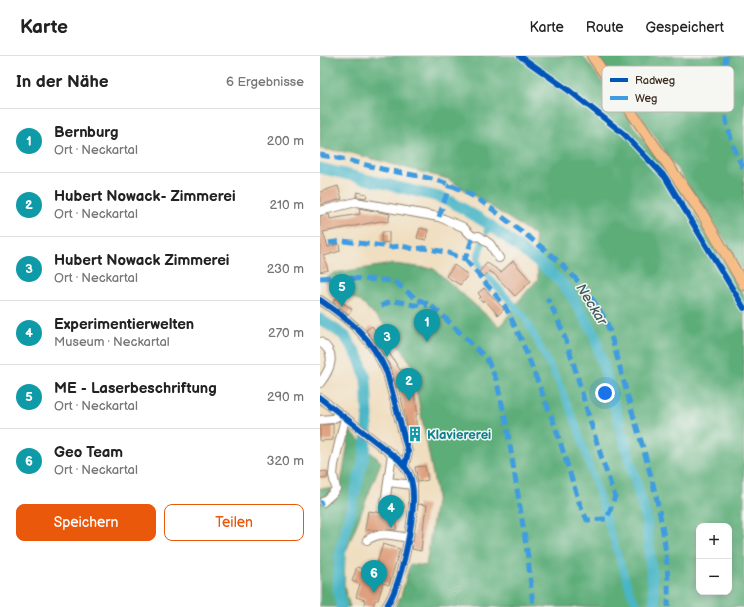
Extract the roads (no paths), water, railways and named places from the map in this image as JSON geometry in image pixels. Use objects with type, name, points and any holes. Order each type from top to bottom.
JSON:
[{"type":"main road","points":[[592,56],[602,70]]},
{"type":"main road","points":[[631,112],[703,215],[744,285]]},
{"type":"street","points":[[320,211],[356,202],[439,217],[463,227],[474,237],[478,236],[490,244],[499,258]]},
{"type":"street","points":[[320,300],[359,329],[381,361],[387,373],[408,452],[405,465]]},
{"type":"street","points":[[320,342],[329,350],[331,359],[328,372],[320,383]]},
{"type":"street","points":[[320,398],[405,465],[413,486],[412,511],[408,538],[395,588],[386,607]]},
{"type":"street","points":[[320,420],[345,418]]},
{"type":"street","points":[[323,502],[336,489],[333,475],[334,465],[345,418]]},
{"type":"street","points":[[392,454],[385,504],[400,506]]},
{"type":"street","points":[[388,482],[413,486]]},
{"type":"street","points":[[367,540],[375,535],[382,534],[408,538]]},
{"type":"waterway","name":"Neckar","points":[[320,168],[435,196],[452,202],[490,225],[544,267],[559,280],[569,292],[594,333],[646,518],[655,607]]},
{"type":"waterway","name":"Neckar","points":[[487,231],[490,225]]},
{"type":"waterway","points":[[481,268],[478,259],[483,242]]},
{"type":"waterway","points":[[487,275],[525,318],[559,383],[577,427],[630,592],[638,607]]},
{"type":"waterway","name":"Neckar","points":[[320,319],[345,336],[359,358],[366,379],[368,416],[365,453],[340,553],[338,586],[341,607]]},
{"type":"place","name":"ME - Laserbeschriftung","points":[[342,307]]},
{"type":"place","name":"Bernburg","points":[[427,342]]},
{"type":"place","name":"Hubert Nowack Zimmerei","points":[[387,357]]},
{"type":"place","name":"Hubert Nowack- Zimmerei","points":[[409,401]]},
{"type":"place","name":"Klaviererei","points":[[415,434]]},
{"type":"place","name":"Experimentierwelten","points":[[391,528]]},
{"type":"place","name":"Geo Team","points":[[374,593]]}]
